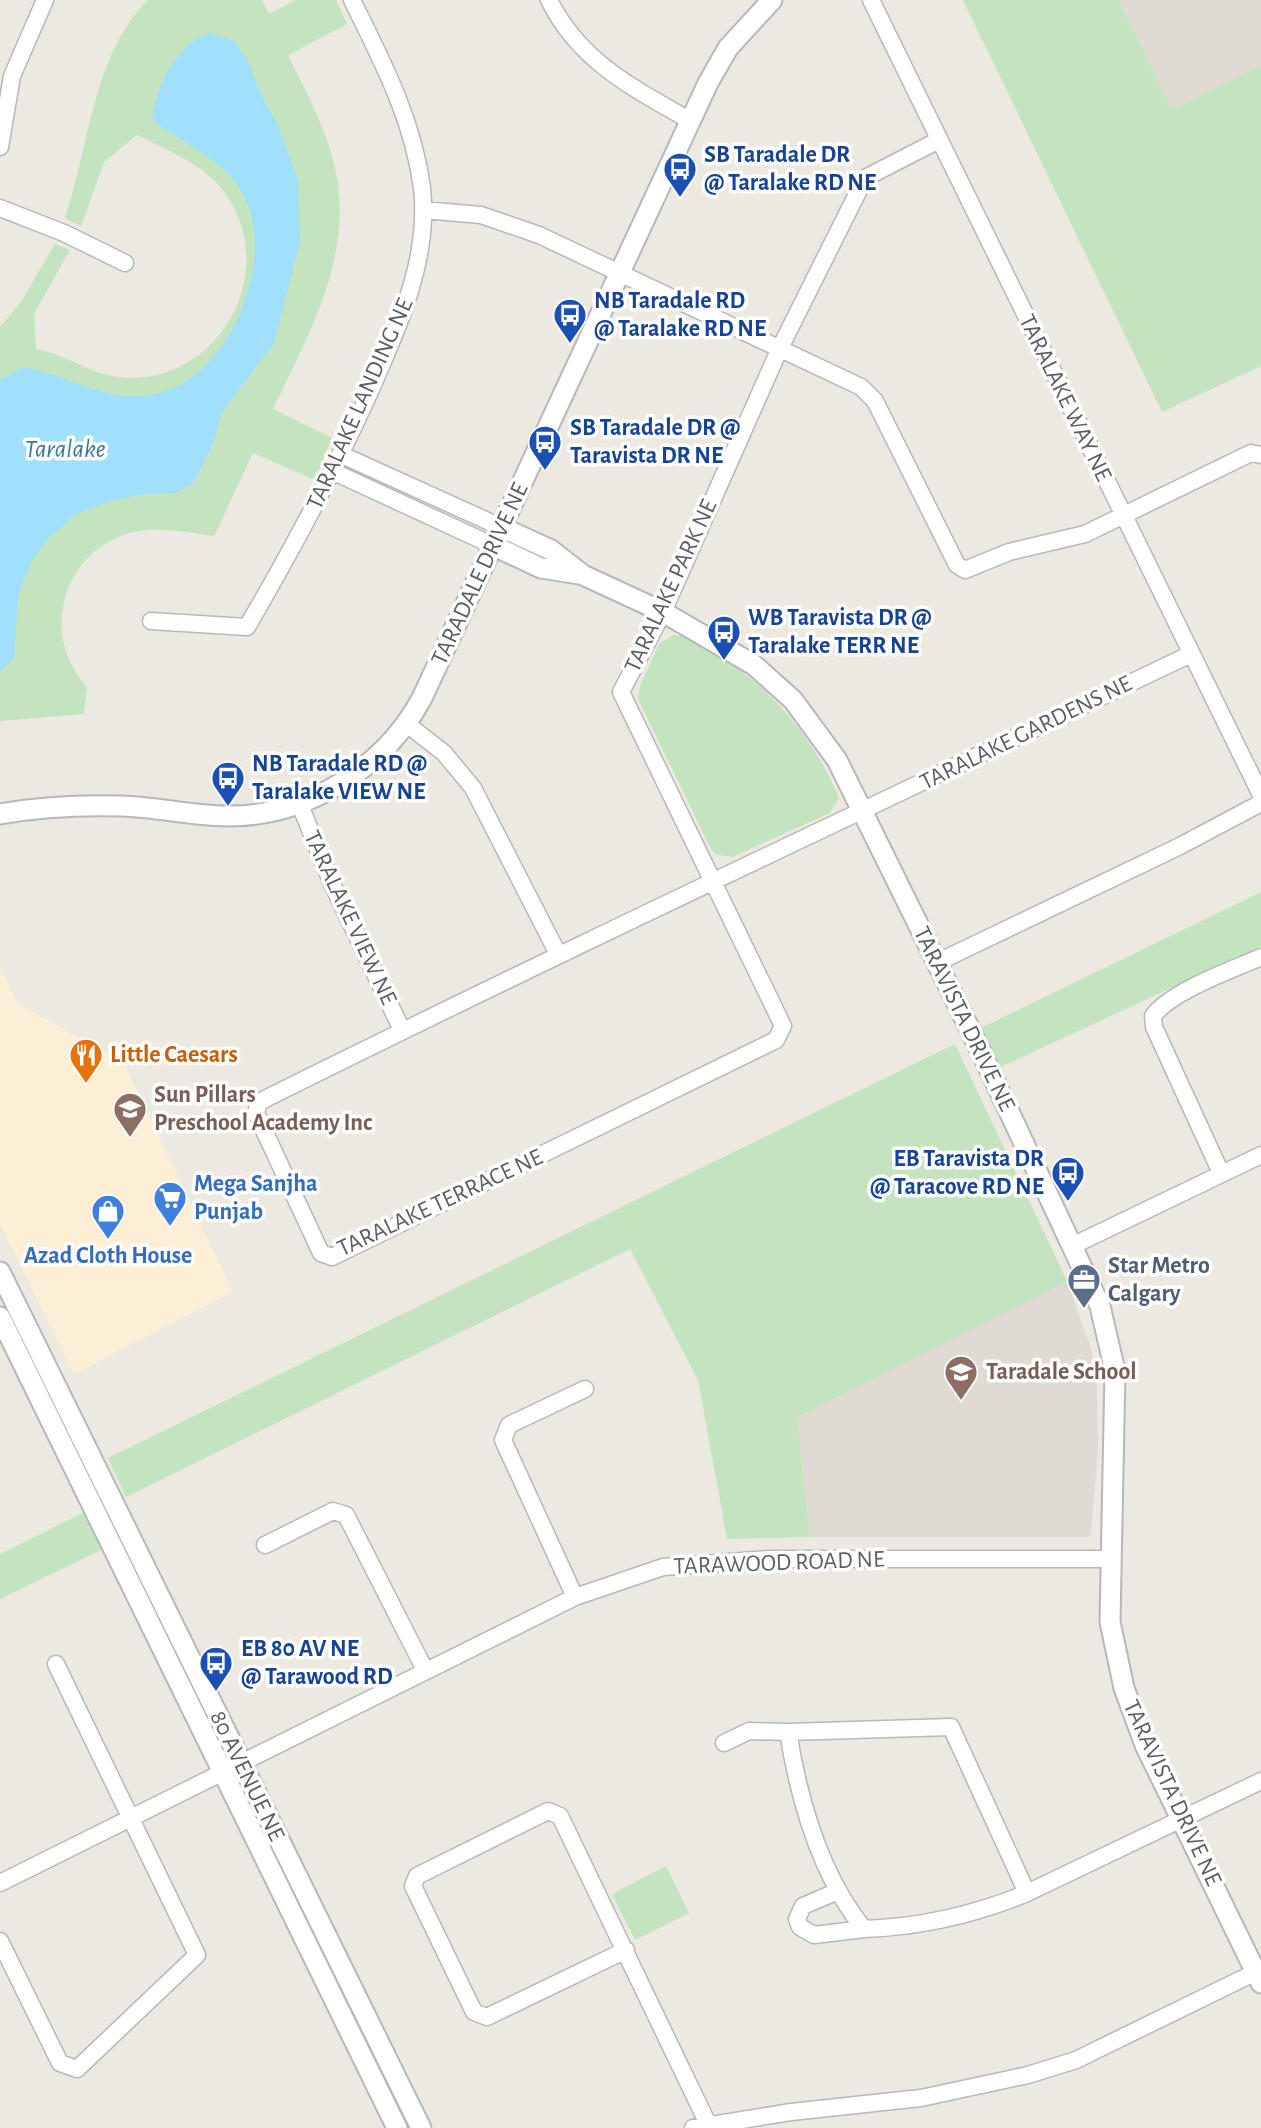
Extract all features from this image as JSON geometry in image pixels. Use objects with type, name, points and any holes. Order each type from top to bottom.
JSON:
[{"type":"street","points":[[354,4],[371,0]]},
{"type":"street","points":[[549,0],[568,32],[590,58],[613,76],[690,120]]},
{"type":"street","name":"TARADALE DRIVE NE","points":[[0,814],[26,809],[121,806],[228,816],[300,804],[361,768],[408,724],[503,528],[690,120],[728,48],[772,0]]},
{"type":"street","name":"TARALAKE WAY NE","points":[[871,0],[1261,796]]},
{"type":"street","points":[[0,147],[12,76],[40,2]]},
{"type":"street","name":"TARALAKE LANDING NE","points":[[151,621],[247,627],[304,531],[334,472],[402,318],[414,282],[423,211],[414,145],[392,80],[354,4]]},
{"type":"street","name":"TARALAKE PARK NE","points":[[714,878],[621,692],[663,612],[780,348],[865,178],[939,140]]},
{"type":"street","points":[[0,208],[64,233],[125,263]]},
{"type":"street","points":[[423,211],[481,215],[510,224],[620,271],[869,392],[957,565],[965,570],[1009,552],[1085,534],[1251,453],[1261,456]]},
{"type":"street","points":[[342,455],[503,528]]},
{"type":"street","points":[[334,472],[494,546]]},
{"type":"street","name":"TARAVISTA DRIVE NE","points":[[503,528],[551,550],[583,575],[663,612],[754,665],[793,700],[837,760],[860,812],[1074,1245],[1100,1306],[1115,1371],[1110,1622],[1124,1688],[1145,1745],[1258,1977]]},
{"type":"street","name":"TARAVISTA DRIVE NE","points":[[494,546],[541,568],[583,575]]},
{"type":"street","name":"TARALAKE GARDENS NE","points":[[860,812],[1191,654]]},
{"type":"street","points":[[408,724],[444,753],[484,804],[558,954]]},
{"type":"street","points":[[936,963],[1180,846],[1261,803]]},
{"type":"street","name":"TARALAKE VIEW NE","points":[[300,804],[314,846],[402,1031]]},
{"type":"street","name":"TARALAKE TERRACE NE","points":[[714,878],[783,1026],[776,1040],[332,1256],[321,1252],[256,1113],[259,1101],[714,878],[860,812]]},
{"type":"street","points":[[1221,1173],[1154,1027],[1153,1016],[1161,1006],[1175,998],[1261,957]]},
{"type":"street","points":[[1074,1245],[1261,1155]]},
{"type":"street","name":"80 AVENUE NE","points":[[0,1272],[421,2128]]},
{"type":"street","name":"80 AVENUE NE","points":[[0,1317],[397,2128]]},
{"type":"street","points":[[575,1597],[503,1440],[509,1425],[585,1389]]},
{"type":"street","points":[[265,1545],[333,1511],[346,1515],[425,1670]]},
{"type":"street","name":"TARAWOOD ROAD NE","points":[[0,1883],[575,1597],[663,1567],[769,1559],[1110,1559]]},
{"type":"street","points":[[0,1941],[60,2063],[76,2069],[197,1955],[56,1664]]},
{"type":"street","points":[[724,1743],[749,1731],[951,1727],[1027,1893]]},
{"type":"street","points":[[788,1732],[807,1816],[838,1891],[864,1929]]},
{"type":"street","points":[[838,1891],[803,1906],[797,1919],[800,1927],[814,1935],[923,1925],[988,1909],[1261,1781]]},
{"type":"street","points":[[626,1950],[487,2017],[474,2012],[413,1886],[417,1876],[548,1811],[560,1816],[626,1950],[700,2126],[920,2098],[1028,2075],[1076,2060],[1258,1977]]},
{"type":"shaded area","points":[[1118,0],[1261,0],[1261,66],[1172,109]]},
{"type":"shaded area","points":[[0,966],[17,1003],[124,1063],[233,1292],[74,1374],[0,1224]]},
{"type":"shaded area","name":"Taradale School","points":[[1067,1281],[1092,1352],[1097,1388],[1098,1447],[1091,1534],[1087,1537],[810,1537],[797,1417]]},
{"type":"green space","points":[[148,0],[262,0],[269,14],[296,0],[336,0],[347,24],[288,55],[314,108],[330,150],[339,197],[339,229],[326,291],[273,409],[332,438],[315,480],[253,453],[214,536],[171,530],[139,531],[106,543],[87,558],[74,577],[65,598],[62,621],[64,644],[72,667],[87,687],[84,714],[0,721],[0,327],[21,302],[55,244],[70,250],[34,314],[36,349],[107,375],[132,378],[165,372],[194,358],[217,337],[234,311],[244,281],[246,250],[239,219],[222,189],[194,164],[137,135],[104,162],[81,226],[65,218],[104,74],[115,47]]},
{"type":"green space","points":[[963,0],[1118,0],[1172,109],[1261,66],[1261,366],[1162,412]]},
{"type":"green space","points":[[673,635],[702,645],[737,668],[773,699],[789,717],[817,755],[839,798],[830,813],[732,857],[717,855],[711,849],[638,699],[640,686],[659,644]]},
{"type":"green space","points":[[1261,892],[1261,946],[1001,1067],[981,1028]]},
{"type":"green space","points":[[955,1044],[1067,1281],[797,1417],[810,1537],[727,1539],[698,1380],[630,1249],[126,1497],[108,1458]]},
{"type":"green space","points":[[85,1512],[103,1549],[0,1599],[0,1554]]},
{"type":"green space","points":[[666,1866],[689,1913],[635,1940],[612,1894]]},
{"type":"water","name":"Taralake","points":[[210,33],[234,41],[248,61],[260,92],[280,130],[298,181],[300,242],[274,343],[222,412],[212,446],[193,483],[176,493],[144,494],[110,501],[76,514],[48,538],[31,562],[18,596],[14,658],[0,672],[0,380],[22,367],[112,394],[145,396],[174,388],[199,371],[221,348],[237,320],[249,288],[254,256],[253,226],[245,198],[228,173],[152,119],[158,93],[170,67],[188,46]]},
{"type":"place","name":"SB Taradale DR @ Taralake RD NE","points":[[680,199]]},
{"type":"place","name":"NB Taradale RD @ Taralake RD NE","points":[[570,345]]},
{"type":"place","name":"SB Taradale DR @ Taravista DR NE","points":[[545,472]]},
{"type":"place","name":"WB Taravista DR @ Taralake TERR NE","points":[[724,662]]},
{"type":"place","name":"NB Taradale RD @ Taralake VIEW NE","points":[[228,808]]},
{"type":"place","name":"Little Caesars","points":[[86,1085]]},
{"type":"place","name":"Sun Pillars Preschool Academy Inc","points":[[130,1139]]},
{"type":"place","name":"EB Taravista DR @ Taracove RD NE","points":[[1068,1203]]},
{"type":"place","name":"Mega Sanjha Punjab","points":[[170,1228]]},
{"type":"place","name":"Azad Cloth House","points":[[108,1241]]},
{"type":"place","name":"Star Metro Calgary","points":[[1084,1310]]},
{"type":"place","name":"Taradale School","points":[[961,1402]]},
{"type":"place","name":"EB 80 AV NE @ Tarawood RD","points":[[216,1693]]}]
